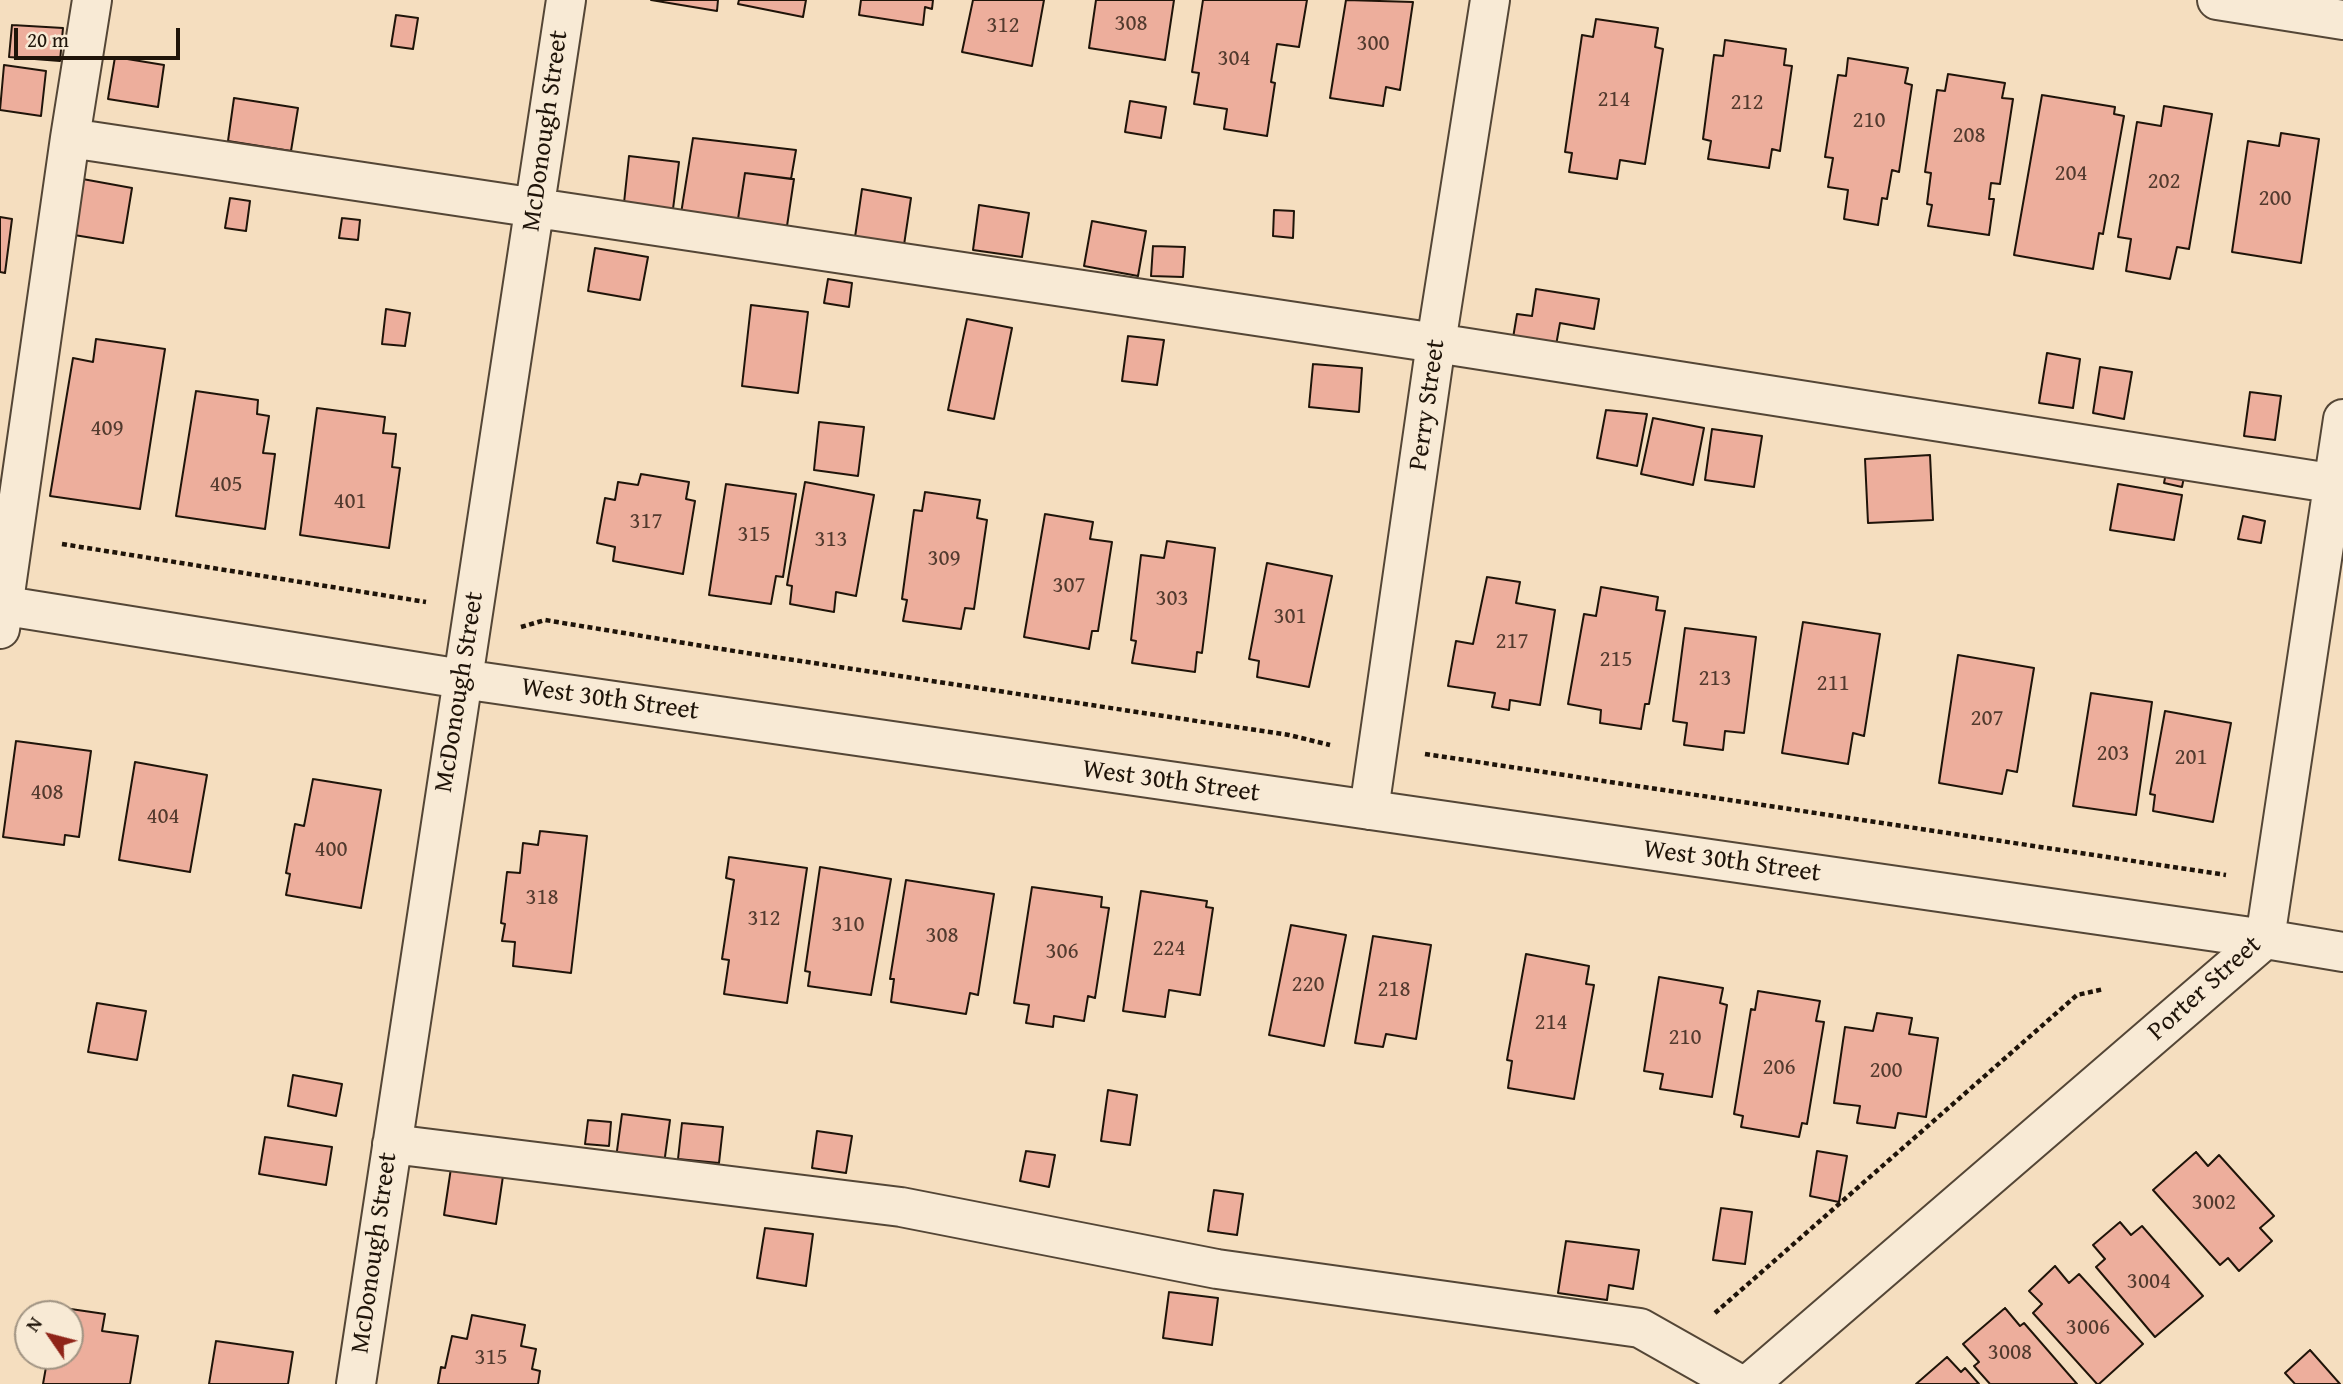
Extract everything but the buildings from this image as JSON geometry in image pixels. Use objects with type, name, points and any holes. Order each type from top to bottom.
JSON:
[{"type":"street","points":[[1,613],[92,0]]},
{"type":"street","name":"McDonough Street","points":[[356,1384],[566,0]]},
{"type":"street","name":"Perry Street","points":[[1369,810],[1436,343],[1490,0]]},
{"type":"street","points":[[2217,0],[2343,20]]},
{"type":"street","points":[[70,138],[1436,343],[2338,484]]},
{"type":"street","name":"Porter Street","points":[[1749,1384],[2265,939],[2338,484],[2343,419]]},
{"type":"street","name":"West 30th Street","points":[[1,613],[2343,952]]},
{"type":"street","points":[[392,1144],[901,1207],[1217,1269],[1640,1328],[1739,1384]]},
{"type":"path","points":[[13,536],[426,602],[432,607]]},
{"type":"path","points":[[516,629],[545,620],[1289,735],[1334,746]]},
{"type":"path","points":[[1418,754],[2227,875]]},
{"type":"path","points":[[1675,1348],[2077,995],[2104,989]]}]
